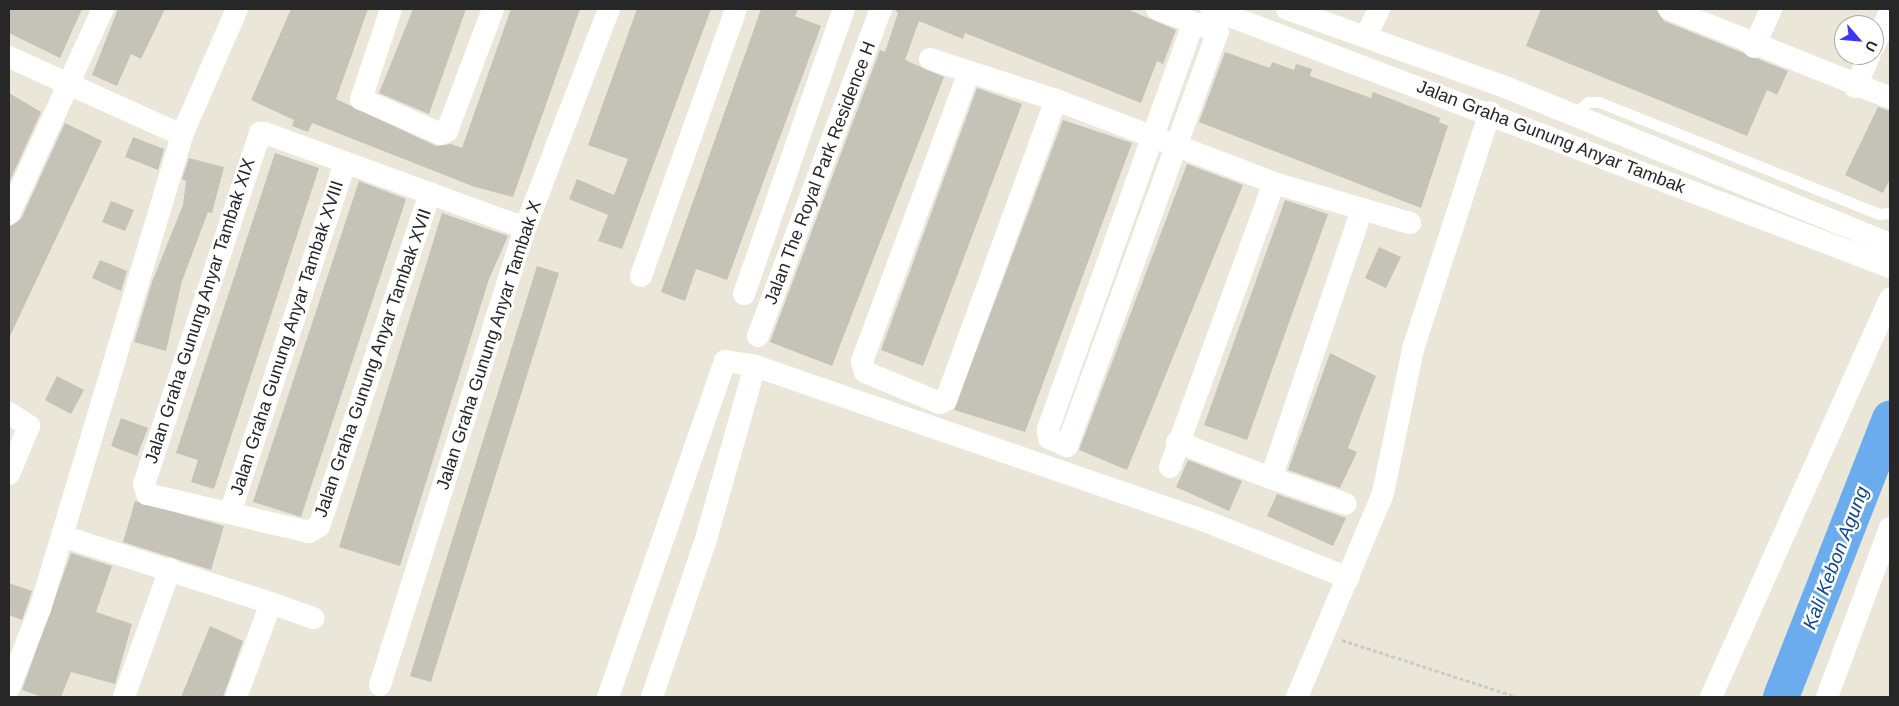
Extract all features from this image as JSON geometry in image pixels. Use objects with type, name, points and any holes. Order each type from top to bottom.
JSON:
[{"type":"street","points":[[9,214],[103,9]]},
{"type":"street","points":[[9,688],[62,536],[182,135],[237,9]]},
{"type":"street","points":[[391,9],[361,96],[363,102],[445,134],[493,9]]},
{"type":"street","name":"Jalan Graha Gunung Anyar Tambak X","points":[[380,684],[525,228],[609,9]]},
{"type":"street","points":[[641,276],[736,9]]},
{"type":"street","points":[[744,294],[844,9]]},
{"type":"street","points":[[1157,9],[1218,32],[1282,36]]},
{"type":"street","name":"Jalan Graha Gunung Anyar Tambak","points":[[1212,9],[1490,112],[1890,267]]},
{"type":"street","name":"Jalan Graha Gunung Anyar Tambak","points":[[1287,9],[1366,36],[1573,115],[1881,239]]},
{"type":"street","points":[[1366,36],[1379,9]]},
{"type":"street","points":[[1669,9],[1855,87],[1890,98]]},
{"type":"street","points":[[1754,46],[1771,9]]},
{"type":"street","points":[[1884,24],[1890,11]]},
{"type":"street","name":"Jalan The Royal Park Residence H","points":[[758,336],[840,111],[871,12]]},
{"type":"street","points":[[1193,24],[1048,430],[1049,438],[1066,446],[1070,442],[1218,32]]},
{"type":"street","points":[[9,57],[182,135]]},
{"type":"street","points":[[930,59],[1056,100],[1274,183],[1410,223]]},
{"type":"street","points":[[1855,87],[1865,65]]},
{"type":"street","points":[[969,72],[862,362],[865,372],[940,403],[946,400],[1056,100]]},
{"type":"street","points":[[813,100],[840,111]]},
{"type":"street","points":[[1297,697],[1383,493],[1413,349],[1490,112]]},
{"type":"street","name":"Jalan Graha Gunung Anyar Tambak XIX","points":[[144,484],[256,138],[265,133],[345,163]]},
{"type":"street","points":[[345,163],[525,228]]},
{"type":"street","name":"Jalan Graha Gunung Anyar Tambak XVIII","points":[[230,513],[345,163]]},
{"type":"street","points":[[1170,467],[1177,442],[1274,183]]},
{"type":"street","name":"Jalan Graha Gunung Anyar Tambak XVII","points":[[144,484],[147,494],[309,532],[319,526],[430,193]]},
{"type":"street","points":[[1271,478],[1362,209]]},
{"type":"street","points":[[1711,697],[1890,298]]},
{"type":"street","points":[[608,697],[725,361],[755,366],[1210,522],[1348,578]]},
{"type":"street","points":[[652,697],[706,540],[755,366]]},
{"type":"street","points":[[9,413],[29,426],[9,474]]},
{"type":"street","points":[[1177,442],[1346,504]]},
{"type":"street","points":[[1827,697],[1890,528]]},
{"type":"street","points":[[62,536],[170,569],[313,618]]},
{"type":"street","points":[[124,697],[170,569]]},
{"type":"street","points":[[236,697],[271,603]]},
{"type":"lane","points":[[1573,115],[1588,102],[1598,102],[1885,213],[1881,239]]},
{"type":"path","points":[[1324,634],[1518,697]]},
{"type":"building","points":[[9,9],[82,9],[60,58],[9,33]]},
{"type":"building","points":[[118,9],[165,9],[141,59],[131,54],[117,86],[92,75]]},
{"type":"building","points":[[291,9],[368,9],[336,99],[436,146],[451,144],[462,148],[511,9],[580,9],[513,197],[475,187],[312,123],[308,132],[292,126],[294,120],[251,100]]},
{"type":"building","points":[[413,9],[466,9],[429,114],[379,93]]},
{"type":"building","points":[[637,9],[711,9],[622,249],[598,241],[608,215],[569,199],[577,179],[614,195],[628,159],[588,145]]},
{"type":"building","points":[[761,9],[798,9],[795,16],[821,26],[727,280],[696,269],[685,301],[661,292]]},
{"type":"building","points":[[894,9],[1127,9],[1176,30],[1163,64],[1157,61],[1141,103],[965,33],[963,39],[919,21],[905,60],[944,77],[832,366],[770,342],[880,50],[885,52],[898,13]]},
{"type":"building","points":[[1541,9],[1656,9],[1664,21],[1788,71],[1777,95],[1767,90],[1747,136],[1526,46]]},
{"type":"building","points":[[1225,52],[1270,68],[1272,62],[1294,70],[1296,64],[1312,69],[1310,76],[1371,98],[1373,92],[1440,118],[1439,122],[1448,126],[1421,208],[1199,122]]},
{"type":"building","points":[[977,88],[1022,104],[923,366],[881,350]]},
{"type":"building","points":[[9,93],[41,112],[9,183]]},
{"type":"building","points":[[1878,107],[1890,111],[1890,179],[1883,193],[1845,175]]},
{"type":"building","points":[[1063,120],[1132,143],[1025,432],[954,410]]},
{"type":"building","points":[[65,123],[102,141],[9,338],[9,227],[21,219]]},
{"type":"building","points":[[133,137],[164,149],[158,170],[125,157]]},
{"type":"building","points":[[275,153],[319,168],[214,489],[191,482],[198,460],[176,453]]},
{"type":"building","points":[[189,158],[224,167],[212,213],[208,212],[182,281],[166,351],[134,342],[152,282],[183,205],[186,181],[182,179]]},
{"type":"building","points":[[1187,164],[1243,185],[1127,470],[1079,450]]},
{"type":"building","points":[[359,181],[406,199],[301,517],[253,502]]},
{"type":"building","points":[[1285,200],[1328,214],[1247,440],[1204,425]]},
{"type":"building","points":[[111,201],[134,210],[125,231],[102,222]]},
{"type":"building","points":[[442,213],[508,236],[489,279],[400,566],[339,547]]},
{"type":"building","points":[[1379,247],[1401,257],[1386,288],[1365,278]]},
{"type":"building","points":[[100,260],[127,271],[121,291],[92,278]]},
{"type":"building","points":[[537,266],[559,273],[431,682],[410,676]]},
{"type":"building","points":[[1330,353],[1376,376],[1348,448],[1357,452],[1340,488],[1288,470]]},
{"type":"building","points":[[57,376],[84,390],[71,414],[45,400]]},
{"type":"building","points":[[121,418],[148,428],[137,456],[111,446]]},
{"type":"building","points":[[1188,460],[1242,481],[1229,511],[1176,487]]},
{"type":"building","points":[[1277,494],[1346,518],[1333,546],[1267,516]]},
{"type":"building","points":[[135,501],[224,526],[211,570],[123,542]]},
{"type":"building","points":[[71,553],[112,566],[96,612],[132,624],[115,684],[71,672],[61,697],[42,697],[22,690]]},
{"type":"building","points":[[9,583],[32,591],[22,620],[9,615]]},
{"type":"building","points":[[210,626],[243,641],[223,697],[181,697]]},
{"type":"waterway","name":"Kali Kebon Agung","points":[[1781,697],[1890,419]]}]
